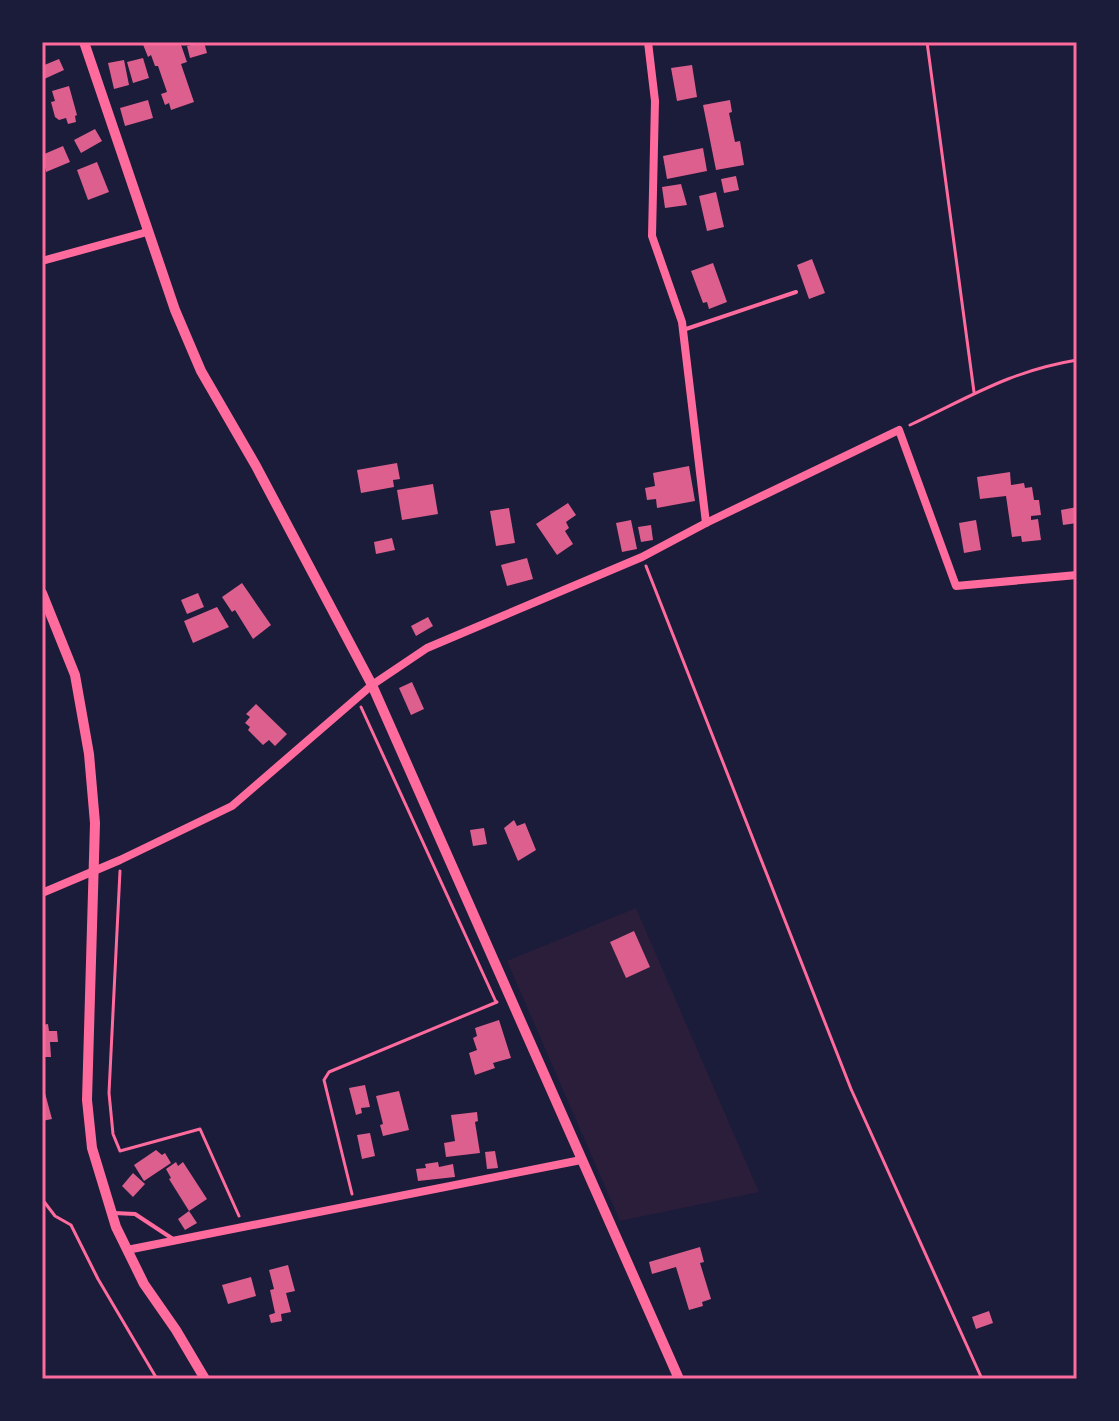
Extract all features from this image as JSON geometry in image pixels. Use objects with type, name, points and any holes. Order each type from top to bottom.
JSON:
[{"type":"street","points":[[84,42],[147,232],[201,371],[256,466],[372,685],[679,1379]]},
{"type":"street","points":[[648,42],[655,101],[652,236],[683,330],[706,523]]},
{"type":"street","points":[[42,261],[147,232]]},
{"type":"street","points":[[42,893],[120,860],[232,806],[372,685],[427,648],[642,557],[899,430],[956,586],[1077,575]]},
{"type":"street","points":[[42,593],[75,675],[87,738],[95,823],[87,1100],[92,1148],[112,1214],[127,1250],[144,1284],[205,1379]]},
{"type":"street","points":[[127,1250],[581,1160]]},
{"type":"lane","points":[[683,330],[796,292]]},
{"type":"lane","points":[[112,1214],[135,1214],[175,1241]]},
{"type":"path","points":[[927,42],[974,392]]},
{"type":"path","points":[[899,430],[1021,372],[1077,360]]},
{"type":"path","points":[[642,557],[851,1089],[982,1379]]},
{"type":"path","points":[[357,698],[496,1002]]},
{"type":"path","points":[[120,860],[109,1093],[113,1134],[120,1151],[200,1129],[244,1227]]},
{"type":"path","points":[[354,1205],[324,1080],[329,1072],[508,997]]},
{"type":"path","points":[[42,1199],[55,1216],[71,1225],[98,1279],[157,1379]]},
{"type":"shaded area","points":[[636,908],[759,1192],[620,1221],[507,961]]},
{"type":"building","points":[[142,42],[180,42],[187,62],[181,64],[194,102],[171,110],[169,103],[165,105],[161,94],[167,92],[158,66],[155,66],[151,55],[148,57]]},
{"type":"building","points":[[204,42],[207,53],[190,58],[187,46]]},
{"type":"building","points":[[143,58],[149,78],[133,83],[127,62]]},
{"type":"building","points":[[59,59],[64,70],[42,80],[42,66]]},
{"type":"building","points":[[124,60],[129,85],[114,89],[108,63]]},
{"type":"building","points":[[692,65],[697,97],[677,101],[671,68]]},
{"type":"building","points":[[69,86],[77,115],[76,122],[68,124],[66,118],[59,120],[55,117],[51,102],[55,101],[52,91]]},
{"type":"building","points":[[148,100],[153,118],[125,126],[120,108]]},
{"type":"building","points":[[730,100],[732,112],[729,113],[735,142],[740,141],[744,165],[716,170],[703,105]]},
{"type":"building","points":[[95,129],[102,141],[81,153],[74,140]]},
{"type":"building","points":[[63,146],[70,162],[46,172],[42,155]]},
{"type":"building","points":[[703,148],[707,171],[667,179],[663,156]]},
{"type":"building","points":[[97,162],[109,192],[88,200],[77,170]]},
{"type":"building","points":[[736,176],[739,190],[724,193],[721,179]]},
{"type":"building","points":[[681,184],[687,205],[665,208],[662,187]]},
{"type":"building","points":[[716,192],[724,227],[707,231],[699,196]]},
{"type":"building","points":[[812,259],[825,293],[809,299],[797,265]]},
{"type":"building","points":[[713,263],[727,302],[709,309],[707,302],[703,303],[691,271]]},
{"type":"building","points":[[397,463],[400,479],[393,480],[394,487],[361,493],[357,470]]},
{"type":"building","points":[[689,466],[695,501],[657,508],[656,499],[647,500],[645,488],[655,486],[653,473]]},
{"type":"building","points":[[1010,472],[1011,485],[1024,483],[1025,488],[1032,487],[1034,500],[1039,500],[1041,515],[1031,516],[1031,520],[1038,519],[1041,540],[1022,542],[1021,536],[1012,537],[1006,496],[980,499],[977,477]]},
{"type":"building","points":[[433,484],[438,514],[402,520],[397,490]]},
{"type":"building","points":[[568,503],[576,515],[566,522],[569,528],[565,531],[573,544],[557,555],[536,524]]},
{"type":"building","points":[[1077,507],[1077,523],[1063,525],[1061,510]]},
{"type":"building","points":[[509,508],[515,543],[496,546],[490,511]]},
{"type":"building","points":[[631,520],[637,549],[622,552],[616,523]]},
{"type":"building","points":[[976,520],[981,550],[964,553],[959,523]]},
{"type":"building","points":[[651,525],[653,540],[641,542],[638,527]]},
{"type":"building","points":[[392,538],[395,550],[376,554],[374,542]]},
{"type":"building","points":[[527,558],[533,579],[507,586],[501,565]]},
{"type":"building","points":[[242,583],[271,625],[253,639],[235,610],[232,612],[222,597]]},
{"type":"building","points":[[198,593],[204,607],[187,614],[181,600]]},
{"type":"building","points":[[217,607],[229,627],[193,643],[184,621]]},
{"type":"building","points":[[428,617],[433,626],[416,636],[411,626]]},
{"type":"building","points":[[412,682],[424,709],[411,715],[399,688]]},
{"type":"building","points":[[256,704],[287,734],[275,746],[269,740],[263,745],[248,730],[250,727],[245,723],[250,717],[246,714]]},
{"type":"building","points":[[514,820],[517,826],[525,823],[536,850],[518,861],[504,828]]},
{"type":"building","points":[[484,828],[487,844],[473,846],[470,830]]},
{"type":"building","points":[[634,931],[650,967],[626,978],[610,942]]},
{"type":"building","points":[[499,1020],[511,1058],[493,1063],[495,1068],[475,1075],[469,1053],[477,1050],[473,1038],[477,1036],[475,1028]]},
{"type":"building","points":[[48,1024],[49,1031],[57,1031],[58,1042],[50,1042],[51,1057],[42,1057],[42,1025]]},
{"type":"building","points":[[42,1082],[52,1119],[42,1121]]},
{"type":"building","points":[[365,1085],[370,1107],[361,1108],[362,1113],[356,1115],[349,1088]]},
{"type":"building","points":[[399,1091],[409,1130],[383,1136],[376,1096]]},
{"type":"building","points":[[477,1112],[478,1121],[475,1122],[480,1153],[446,1157],[444,1143],[455,1141],[451,1115]]},
{"type":"building","points":[[370,1133],[375,1156],[362,1159],[357,1135]]},
{"type":"building","points":[[156,1150],[162,1155],[165,1153],[171,1163],[144,1181],[134,1165]]},
{"type":"building","points":[[495,1151],[498,1168],[487,1169],[485,1152]]},
{"type":"building","points":[[176,1162],[178,1166],[183,1162],[207,1199],[189,1211],[166,1169]]},
{"type":"building","points":[[438,1162],[439,1167],[453,1164],[455,1177],[418,1181],[416,1169]]},
{"type":"building","points":[[133,1173],[145,1184],[133,1197],[122,1186]]},
{"type":"building","points":[[189,1211],[197,1223],[185,1230],[178,1219]]},
{"type":"building","points":[[700,1247],[704,1262],[700,1263],[711,1299],[702,1302],[703,1306],[689,1310],[676,1267],[652,1274],[649,1262]]},
{"type":"building","points":[[288,1265],[295,1291],[286,1293],[291,1312],[281,1314],[282,1321],[271,1323],[269,1315],[275,1313],[269,1270]]},
{"type":"building","points":[[251,1277],[256,1296],[228,1304],[222,1285]]},
{"type":"building","points":[[989,1311],[993,1323],[976,1329],[972,1317]]}]
